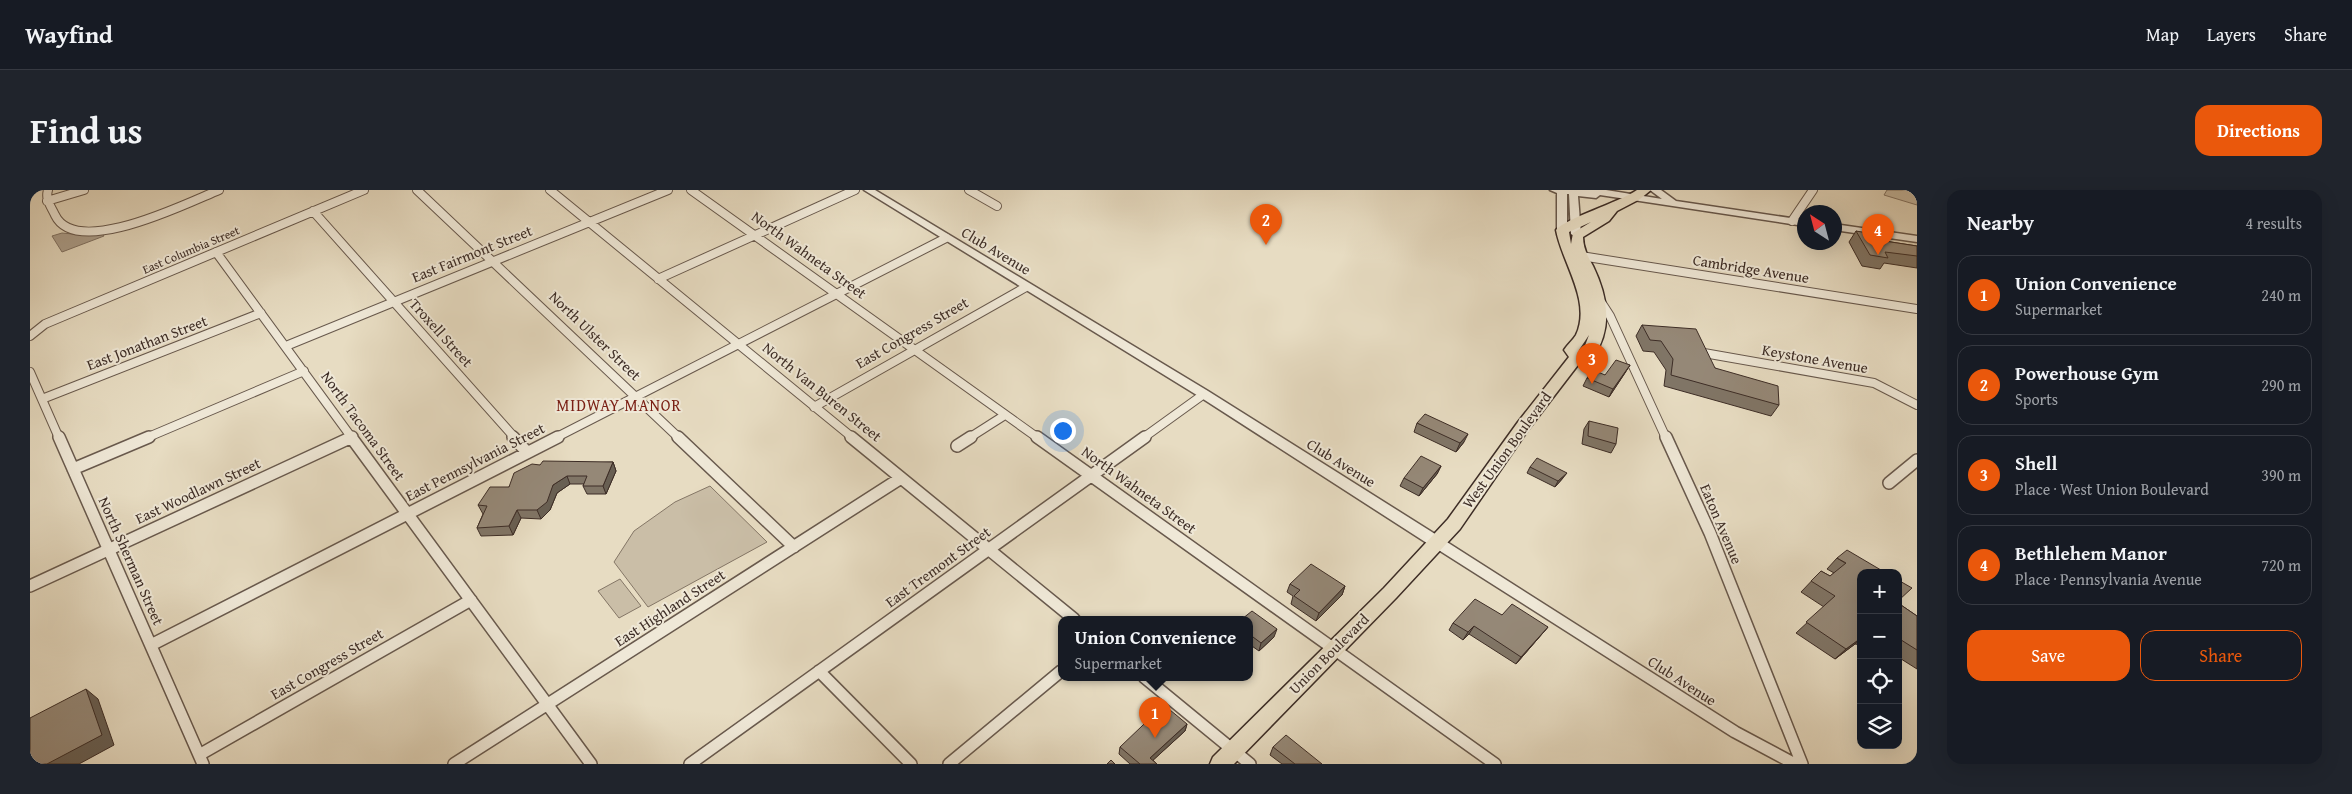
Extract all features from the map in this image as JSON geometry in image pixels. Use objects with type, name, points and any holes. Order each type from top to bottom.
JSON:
[{"type":"main road","points":[[1571,230],[1587,227],[1609,217],[1611,211],[1640,194]]},
{"type":"main road","name":"West Union Boulevard","points":[[1438,542],[1454,524],[1523,426],[1576,357],[1588,355],[1599,334],[1601,302],[1571,230]]},
{"type":"main road","name":"West Union Boulevard","points":[[1571,230],[1563,241],[1588,305],[1582,334],[1572,350],[1576,357]]},
{"type":"main road","name":"Union Boulevard","points":[[1226,757],[1334,650],[1438,542]]},
{"type":"street","points":[[48,190],[47,201],[63,227],[80,232],[128,225],[192,197],[219,190]]},
{"type":"street","points":[[47,201],[84,190]]},
{"type":"street","name":"East Columbia Street","points":[[30,336],[45,324],[364,190]]},
{"type":"street","name":"North Ulster Street","points":[[417,190],[794,547]]},
{"type":"street","name":"North Van Buren Street","points":[[550,190],[1070,616]]},
{"type":"street","name":"East Fairmont Street","points":[[286,346],[668,190]]},
{"type":"street","name":"North Wahneta Street","points":[[691,190],[1495,764]]},
{"type":"street","points":[[658,279],[855,190]]},
{"type":"street","name":"Club Avenue","points":[[869,190],[1204,394],[1735,732],[1795,764]]},
{"type":"street","points":[[969,190],[997,206]]},
{"type":"street","points":[[1588,190],[1640,194],[1682,205],[1797,222]]},
{"type":"street","points":[[1655,190],[1663,197],[1682,205]]},
{"type":"street","points":[[1792,221],[1813,190]]},
{"type":"street","points":[[1571,230],[1565,191],[1640,194]]},
{"type":"street","name":"Troxell Street","points":[[313,211],[528,452]]},
{"type":"street","points":[[1842,228],[1917,239]]},
{"type":"street","name":"East Pennsylvania Street","points":[[151,645],[946,238]]},
{"type":"street","name":"North Tacoma Street","points":[[216,252],[591,764]]},
{"type":"street","name":"Cambridge Avenue","points":[[1581,256],[1917,309]]},
{"type":"street","name":"East Congress Street","points":[[814,407],[1026,287]]},
{"type":"street","name":"Eaton Avenue","points":[[1601,302],[1610,316],[1710,533],[1802,764]]},
{"type":"street","name":"East Jonathan Street","points":[[42,399],[262,313]]},
{"type":"street","name":"Keystone Avenue","points":[[1704,353],[1874,383],[1917,405]]},
{"type":"street","points":[[73,469],[304,371]]},
{"type":"street","name":"North Sherman Street","points":[[30,372],[201,760]]},
{"type":"street","name":"East Tremont Street","points":[[690,764],[1204,394]]},
{"type":"street","points":[[956,446],[1005,414]]},
{"type":"street","name":"East Woodlawn Street","points":[[30,586],[352,437]]},
{"type":"street","points":[[1889,483],[1917,460]]},
{"type":"street","name":"East Highland Street","points":[[454,764],[901,478]]},
{"type":"street","name":"East Congress Street","points":[[201,760],[472,600]]},
{"type":"street","points":[[819,670],[911,764]]},
{"type":"street","points":[[949,764],[1058,673]]},
{"type":"street","points":[[1148,681],[1226,757],[1250,764]]},
{"type":"shaded area","points":[[1887,190],[1917,190],[1917,205],[1884,195]]},
{"type":"shaded area","points":[[62,233],[83,235],[102,233],[104,236],[62,252],[52,236]]},
{"type":"shaded area","points":[[710,486],[767,542],[648,607],[614,562],[634,531],[675,502]]},
{"type":"shaded area","points":[[620,579],[641,606],[619,618],[598,591]]},
{"type":"building","points":[[1856,231],[1874,234],[1878,240],[1917,246],[1917,256],[1885,252],[1888,258],[1870,255]]},
{"type":"building","points":[[1642,325],[1696,329],[1715,368],[1778,386],[1779,405],[1671,375],[1673,359],[1661,341],[1650,340]]},
{"type":"building","points":[[1616,360],[1630,365],[1613,389],[1587,378],[1593,370],[1605,375]]},
{"type":"building","points":[[1425,414],[1468,434],[1460,443],[1417,423]]},
{"type":"building","points":[[1589,421],[1618,428],[1616,444],[1588,436]]},
{"type":"building","points":[[1421,456],[1441,466],[1423,488],[1404,478]]},
{"type":"building","points":[[1537,458],[1567,473],[1558,481],[1530,467]]},
{"type":"building","points":[[543,461],[613,462],[603,486],[583,486],[587,476],[567,476],[553,485],[547,502],[537,510],[517,510],[509,526],[477,528],[487,506],[478,505],[490,487],[509,487],[514,473],[532,464],[540,465]]},
{"type":"building","points":[[1847,550],[1879,569],[1857,569],[1857,641],[1846,649],[1806,622],[1835,596],[1811,581],[1821,571],[1830,576],[1846,563],[1837,558]]},
{"type":"building","points":[[1311,564],[1345,586],[1319,613],[1294,596],[1300,590],[1290,584]]},
{"type":"building","points":[[1902,582],[1912,588],[1902,597]]},
{"type":"building","points":[[1475,599],[1502,615],[1512,604],[1548,627],[1521,657],[1474,626],[1468,632],[1453,623]]},
{"type":"building","points":[[1902,606],[1917,616],[1917,650],[1902,641]]},
{"type":"building","points":[[1252,611],[1277,629],[1261,643],[1253,637],[1253,616],[1246,616]]},
{"type":"building","points":[[86,689],[102,735],[47,764],[30,764],[30,718]]},
{"type":"building","points":[[1164,705],[1187,724],[1150,758],[1157,764],[1140,764],[1120,747]]},
{"type":"building","points":[[1286,735],[1322,764],[1295,764],[1273,747]]},
{"type":"building","points":[[1111,760],[1115,764],[1107,764]]},
{"type":"place","name":"Powerhouse Gym","points":[[1266,245]]},
{"type":"place","name":"Bethlehem Manor","points":[[1878,255]]},
{"type":"place","name":"Shell","points":[[1592,384]]},
{"type":"place","name":"Union Convenience","points":[[1155,738]]},
{"type":"district","name":"MIDWAY MANOR","points":[[619,405]]}]
